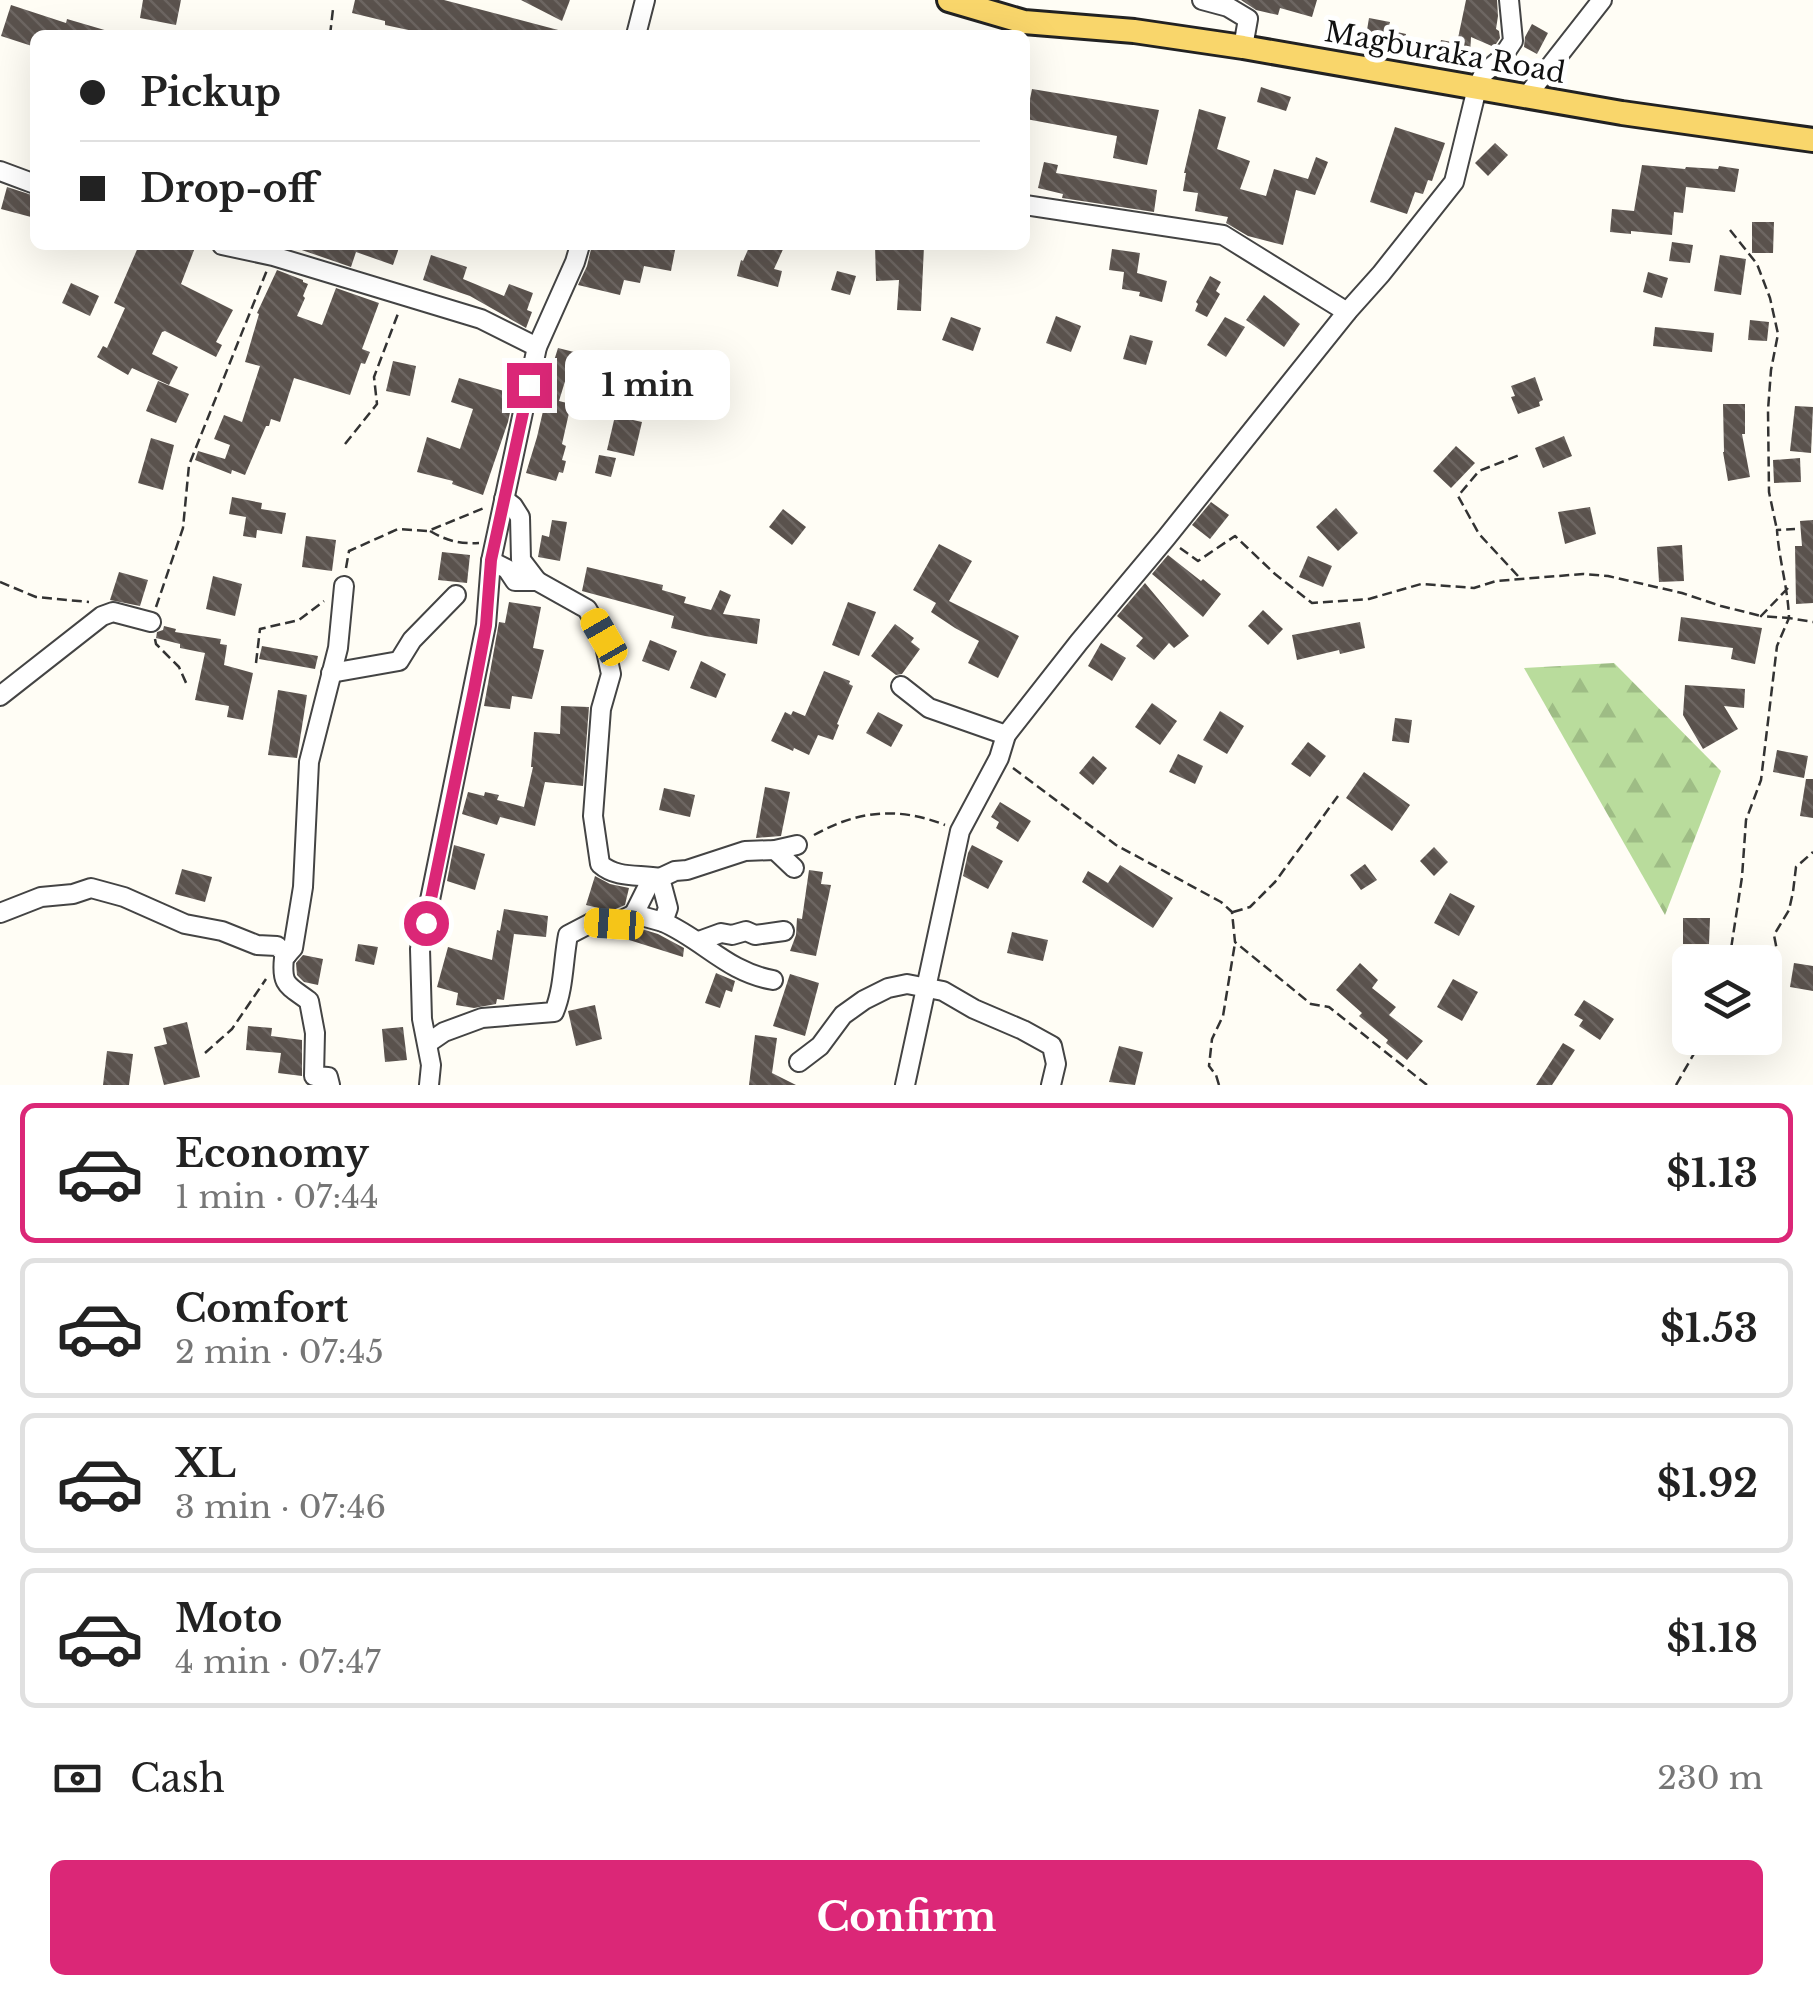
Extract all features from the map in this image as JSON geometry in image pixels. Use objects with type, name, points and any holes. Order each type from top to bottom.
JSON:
[{"type":"main road","name":"Magburaka Road","points":[[949,0],[1024,22],[1134,30],[1526,97],[1813,140]]},
{"type":"street","points":[[637,30],[646,0]]},
{"type":"street","points":[[1202,0],[1228,7],[1248,19],[1244,47]]},
{"type":"street","points":[[905,1085],[960,831],[999,758],[1006,735],[1454,182],[1476,88],[1513,41],[1509,0]]},
{"type":"street","points":[[1526,97],[1602,0]]},
{"type":"street","points":[[0,172],[30,182]]},
{"type":"street","points":[[1030,206],[1224,236],[1346,312]]},
{"type":"street","points":[[245,250],[481,318],[537,347]]},
{"type":"street","points":[[434,1080],[422,1018],[420,949],[486,626],[493,552],[537,347],[579,250]]},
{"type":"street","points":[[504,500],[520,516],[522,560],[537,581],[587,609],[604,637],[611,674],[601,709],[593,816],[600,864],[610,873],[660,878]]},
{"type":"street","points":[[493,552],[515,581],[537,581]]},
{"type":"street","points":[[330,1085],[328,1077],[314,1076],[316,1032],[309,1001],[286,985],[282,975],[285,956],[293,948],[302,887],[309,762],[338,648],[344,586]]},
{"type":"street","points":[[331,674],[399,661],[412,640],[456,595]]},
{"type":"street","points":[[0,696],[102,616],[113,612],[151,622]]},
{"type":"street","points":[[901,686],[929,708],[1006,735]]},
{"type":"street","points":[[428,1043],[444,1032],[482,1018],[554,1012],[560,998],[568,935],[591,923],[614,924],[634,914],[651,880],[745,850],[796,845]]},
{"type":"street","points":[[775,850],[794,868]]},
{"type":"street","points":[[660,878],[668,908],[664,922]]},
{"type":"street","points":[[0,913],[41,897],[90,888],[124,897],[186,924],[222,931],[257,945],[277,946],[285,956]]},
{"type":"street","points":[[634,914],[664,922],[699,941],[726,963],[772,980]]},
{"type":"street","points":[[699,941],[720,933],[732,936],[746,931],[784,931]]},
{"type":"street","points":[[799,1062],[820,1046],[843,1015],[888,988],[907,984],[942,991],[1052,1046],[1056,1064],[1051,1085]]},
{"type":"path","points":[[331,30],[334,9]]},
{"type":"path","points":[[1730,230],[1757,264],[1778,334],[1768,410],[1769,492],[1779,561],[1788,588],[1789,618],[1776,646],[1761,780],[1746,820],[1732,945]]},
{"type":"path","points":[[187,685],[178,667],[156,644],[151,622],[183,528],[189,465],[273,256]]},
{"type":"path","points":[[345,444],[377,404],[374,378],[404,295]]},
{"type":"path","points":[[1520,578],[1479,534],[1458,496],[1480,471],[1522,454]]},
{"type":"path","points":[[428,531],[504,500]]},
{"type":"path","points":[[256,664],[260,630],[299,620],[344,586],[349,551],[398,529],[428,531],[493,552]]},
{"type":"path","points":[[1776,530],[1795,529]]},
{"type":"path","points":[[1166,538],[1198,561],[1234,536],[1312,603],[1369,599],[1422,584],[1474,588],[1496,581],[1583,574],[1682,593],[1761,616],[1813,622]]},
{"type":"path","points":[[0,582],[36,597],[101,604],[113,612]]},
{"type":"path","points":[[1761,616],[1788,588]]},
{"type":"path","points":[[999,758],[1116,845],[1221,902],[1232,912],[1235,942],[1223,1016],[1212,1039],[1209,1066],[1219,1085]]},
{"type":"path","points":[[1232,912],[1250,907],[1275,882],[1338,796]]},
{"type":"path","points":[[796,845],[861,814],[892,812],[960,831]]},
{"type":"path","points":[[1776,945],[1774,935],[1794,892],[1796,867],[1813,852]]},
{"type":"path","points":[[1235,942],[1311,1004],[1329,1007],[1427,1085]]},
{"type":"path","points":[[205,1053],[232,1029],[285,956]]},
{"type":"path","points":[[1676,1085],[1693,1055]]},
{"type":"green space","points":[[1614,663],[1721,771],[1665,915],[1524,668]]},
{"type":"building","points":[[143,0],[181,0],[176,25],[140,18]]},
{"type":"building","points":[[355,0],[444,0],[558,30],[408,30],[352,13]]},
{"type":"building","points":[[521,0],[570,0],[562,21]]},
{"type":"building","points":[[1241,0],[1317,0],[1312,17],[1280,8],[1278,15],[1256,10]]},
{"type":"building","points":[[1466,0],[1497,0],[1496,29],[1500,38],[1494,47],[1471,37],[1470,56],[1455,55],[1453,67],[1437,64],[1441,40],[1457,43]]},
{"type":"building","points":[[11,5],[66,23],[67,19],[105,30],[30,30],[30,45],[1,36]]},
{"type":"building","points":[[1369,18],[1390,22],[1388,30],[1406,34],[1402,55],[1364,48]]},
{"type":"building","points":[[1532,24],[1548,33],[1537,54],[1524,47]]},
{"type":"building","points":[[1261,87],[1291,97],[1286,111],[1257,102]]},
{"type":"building","points":[[1032,89],[1159,110],[1147,165],[1113,158],[1117,136],[1030,120]]},
{"type":"building","points":[[1199,109],[1226,117],[1217,149],[1250,161],[1240,189],[1266,196],[1274,169],[1308,179],[1316,157],[1328,162],[1315,195],[1296,190],[1283,245],[1248,236],[1226,223],[1228,217],[1195,211],[1198,193],[1183,191]]},
{"type":"building","points":[[1395,127],[1445,143],[1432,181],[1428,180],[1423,194],[1415,192],[1407,214],[1370,202]]},
{"type":"building","points":[[1495,143],[1508,155],[1488,176],[1475,163]]},
{"type":"building","points":[[1044,162],[1058,165],[1056,173],[1157,190],[1154,212],[1062,198],[1063,194],[1038,188]]},
{"type":"building","points":[[1642,165],[1739,169],[1735,192],[1686,187],[1683,213],[1674,212],[1672,235],[1610,232],[1612,209],[1634,211]]},
{"type":"building","points":[[7,187],[30,194],[30,217],[1,209]]},
{"type":"building","points":[[1752,222],[1774,222],[1773,253],[1752,253]]},
{"type":"building","points":[[1672,242],[1693,245],[1690,263],[1669,261]]},
{"type":"building","points":[[1112,249],[1140,253],[1137,273],[1167,281],[1162,302],[1122,289],[1124,272],[1109,270]]},
{"type":"building","points":[[137,250],[194,250],[181,284],[233,310],[216,342],[222,345],[216,357],[162,332],[152,354],[178,367],[169,385],[132,368],[128,375],[97,357],[103,346],[107,348],[125,308],[114,303]]},
{"type":"building","points":[[302,250],[398,250],[393,265],[356,252],[351,267]]},
{"type":"building","points":[[591,250],[675,250],[671,271],[644,266],[640,283],[624,280],[620,295],[578,285]]},
{"type":"building","points":[[748,250],[783,250],[774,269],[782,271],[778,287],[737,276]]},
{"type":"building","points":[[875,250],[924,250],[921,311],[897,310],[899,280],[876,281]]},
{"type":"building","points":[[431,255],[467,267],[463,279],[504,296],[509,284],[533,293],[526,328],[470,296],[423,280]]},
{"type":"building","points":[[1720,255],[1746,259],[1741,295],[1714,291]]},
{"type":"building","points":[[277,270],[308,284],[297,316],[322,325],[336,288],[379,303],[362,349],[370,352],[365,364],[361,363],[350,395],[294,378],[280,422],[271,419],[266,426],[245,475],[232,470],[231,474],[195,460],[198,451],[225,459],[230,445],[214,439],[224,415],[242,422],[260,366],[245,362],[257,313]]},
{"type":"building","points":[[837,271],[856,276],[850,295],[831,290]]},
{"type":"building","points":[[1648,272],[1668,278],[1662,298],[1643,292]]},
{"type":"building","points":[[1210,276],[1221,282],[1216,291],[1220,294],[1207,317],[1195,311]]},
{"type":"building","points":[[71,283],[99,296],[90,316],[62,303]]},
{"type":"building","points":[[1264,295],[1300,324],[1284,347],[1246,320]]},
{"type":"building","points":[[1056,316],[1081,326],[1071,352],[1046,343]]},
{"type":"building","points":[[951,317],[981,328],[973,351],[942,340]]},
{"type":"building","points":[[1225,317],[1245,327],[1226,357],[1207,345]]},
{"type":"building","points":[[1750,320],[1769,322],[1767,341],[1748,340]]},
{"type":"building","points":[[1655,327],[1714,333],[1712,352],[1653,346]]},
{"type":"building","points":[[1130,335],[1153,341],[1146,365],[1123,359]]},
{"type":"building","points":[[558,348],[574,352],[559,401],[571,404],[562,444],[566,446],[562,460],[566,461],[556,481],[526,473]]},
{"type":"building","points":[[692,353],[698,394],[675,397],[669,357]]},
{"type":"building","points":[[393,361],[416,366],[410,396],[386,391]]},
{"type":"building","points":[[1535,377],[1543,400],[1540,406],[1518,414],[1511,386]]},
{"type":"building","points":[[459,378],[514,394],[483,495],[452,484],[453,481],[417,472],[427,437],[460,449],[473,409],[451,402]]},
{"type":"building","points":[[158,381],[189,394],[176,423],[146,411]]},
{"type":"building","points":[[1723,404],[1745,404],[1742,434],[1750,477],[1728,481],[1723,452]]},
{"type":"building","points":[[1795,406],[1813,407],[1811,453],[1790,451]]},
{"type":"building","points":[[615,416],[642,422],[634,456],[607,450]]},
{"type":"building","points":[[1564,436],[1572,456],[1543,468],[1535,448]]},
{"type":"building","points":[[151,438],[174,445],[163,490],[138,483]]},
{"type":"building","points":[[1456,446],[1475,463],[1451,488],[1433,471]]},
{"type":"building","points":[[599,455],[616,458],[611,477],[595,473]]},
{"type":"building","points":[[1800,458],[1801,482],[1774,483],[1773,460]]},
{"type":"building","points":[[232,497],[262,503],[261,509],[286,513],[282,534],[257,530],[256,538],[243,536],[246,517],[229,514]]},
{"type":"building","points":[[1211,502],[1229,515],[1210,539],[1192,525]]},
{"type":"building","points":[[1590,507],[1596,534],[1565,544],[1558,512]]},
{"type":"building","points":[[1336,508],[1358,533],[1338,551],[1316,527]]},
{"type":"building","points":[[783,509],[806,527],[792,545],[769,527]]},
{"type":"building","points":[[552,520],[567,522],[560,561],[538,557],[542,535],[549,537]]},
{"type":"building","points":[[1813,520],[1813,603],[1796,604],[1795,546],[1802,546],[1800,521]]},
{"type":"building","points":[[306,536],[336,540],[332,571],[302,567]]},
{"type":"building","points":[[939,544],[972,561],[949,601],[1019,636],[998,678],[968,663],[979,641],[931,612],[936,603],[913,590]]},
{"type":"building","points":[[1682,545],[1684,581],[1659,582],[1657,547]]},
{"type":"building","points":[[442,552],[470,555],[467,583],[438,580]]},
{"type":"building","points":[[1168,555],[1221,594],[1203,617],[1152,574]]},
{"type":"building","points":[[1308,556],[1332,566],[1323,587],[1299,577]]},
{"type":"building","points":[[587,567],[663,585],[662,590],[686,597],[684,603],[711,610],[720,590],[731,595],[723,614],[760,619],[757,644],[671,628],[674,616],[582,591]]},
{"type":"building","points":[[119,572],[148,580],[140,606],[110,600]]},
{"type":"building","points":[[213,576],[242,584],[235,616],[206,609]]},
{"type":"building","points":[[1145,583],[1189,636],[1174,648],[1169,643],[1154,660],[1136,646],[1143,638],[1117,616]]},
{"type":"building","points":[[509,602],[541,607],[533,648],[544,650],[532,699],[512,696],[510,709],[484,706],[499,622],[505,623]]},
{"type":"building","points":[[848,602],[876,612],[859,656],[832,645]]},
{"type":"building","points":[[1263,610],[1283,629],[1268,645],[1248,626]]},
{"type":"building","points":[[1681,617],[1762,628],[1755,664],[1731,659],[1733,648],[1678,641]]},
{"type":"building","points":[[1360,622],[1365,648],[1297,660],[1292,635]]},
{"type":"building","points":[[895,624],[914,638],[911,642],[920,649],[902,674],[896,675],[871,656]]},
{"type":"building","points":[[164,626],[176,629],[175,632],[221,639],[220,644],[227,645],[224,665],[253,673],[243,720],[227,717],[229,706],[195,700],[205,653],[156,638]]},
{"type":"building","points":[[650,640],[677,651],[669,671],[642,661]]},
{"type":"building","points":[[1101,643],[1126,658],[1112,681],[1088,666]]},
{"type":"building","points":[[262,646],[318,656],[315,669],[259,659]]},
{"type":"building","points":[[701,661],[726,674],[716,698],[690,688]]},
{"type":"building","points":[[824,671],[850,681],[853,686],[833,740],[818,735],[809,755],[771,741],[785,712],[805,716]]},
{"type":"building","points":[[1685,685],[1745,689],[1744,708],[1724,706],[1738,729],[1703,749],[1683,715]]},
{"type":"building","points":[[278,690],[307,695],[297,758],[268,755]]},
{"type":"building","points":[[1152,703],[1177,721],[1160,745],[1135,727]]},
{"type":"building","points":[[561,706],[589,707],[583,786],[545,782],[535,826],[500,817],[497,825],[462,814],[468,792],[499,795],[497,800],[524,807],[533,767],[534,732],[560,734]]},
{"type":"building","points":[[1220,711],[1244,726],[1227,754],[1203,740]]},
{"type":"building","points":[[878,712],[903,725],[891,747],[866,733]]},
{"type":"building","points":[[1395,718],[1412,720],[1409,743],[1392,741]]},
{"type":"building","points":[[1308,742],[1326,756],[1310,777],[1291,764]]},
{"type":"building","points":[[1777,750],[1808,756],[1804,778],[1773,772]]},
{"type":"building","points":[[1178,754],[1203,766],[1195,784],[1169,772]]},
{"type":"building","points":[[1093,756],[1107,768],[1093,785],[1079,773]]},
{"type":"building","points":[[1364,772],[1410,805],[1392,831],[1346,798]]},
{"type":"building","points":[[1806,779],[1813,779],[1813,818],[1800,816]]},
{"type":"building","points":[[765,787],[790,792],[781,836],[756,838]]},
{"type":"building","points":[[664,788],[695,795],[690,817],[659,810]]},
{"type":"building","points":[[1000,802],[1031,821],[1018,842],[996,828],[999,822],[991,817]]},
{"type":"building","points":[[454,845],[485,854],[475,890],[447,881]]},
{"type":"building","points":[[972,845],[1003,861],[988,889],[963,876]]},
{"type":"building","points":[[1434,847],[1448,862],[1434,876],[1420,861]]},
{"type":"building","points":[[1365,864],[1377,880],[1361,890],[1350,875]]},
{"type":"building","points":[[1120,865],[1173,898],[1153,928],[1082,882],[1088,871],[1108,883]]},
{"type":"building","points":[[182,869],[212,877],[205,902],[175,894]]},
{"type":"building","points":[[809,870],[823,872],[821,884],[831,885],[816,956],[790,951],[797,918],[802,919]]},
{"type":"building","points":[[595,876],[629,888],[625,905],[611,911],[586,905]]},
{"type":"building","points":[[1450,893],[1475,906],[1459,936],[1434,923]]},
{"type":"building","points":[[504,909],[548,916],[546,937],[514,934],[504,1000],[474,1008],[456,1005],[458,993],[437,987],[448,947],[492,960]]},
{"type":"building","points":[[1683,918],[1710,918],[1709,944],[1683,944]]},
{"type":"building","points":[[635,927],[684,948],[683,957],[626,939],[628,931]]},
{"type":"building","points":[[1012,932],[1048,940],[1043,961],[1007,953]]},
{"type":"building","points":[[358,944],[378,947],[374,965],[355,961]]},
{"type":"building","points":[[303,955],[323,959],[318,985],[304,982],[297,975],[296,963]]},
{"type":"building","points":[[1360,963],[1378,980],[1372,988],[1396,1007],[1389,1015],[1423,1041],[1407,1060],[1336,990]]},
{"type":"building","points":[[1794,963],[1813,966],[1813,991],[1790,987]]},
{"type":"building","points":[[716,973],[735,981],[732,992],[726,990],[720,1008],[705,1003]]},
{"type":"building","points":[[790,974],[819,983],[805,1036],[773,1026]]},
{"type":"building","points":[[1453,979],[1478,992],[1462,1021],[1437,1007]]},
{"type":"building","points":[[1584,1000],[1614,1019],[1600,1040],[1579,1026],[1583,1020],[1574,1015]]},
{"type":"building","points":[[595,1005],[602,1039],[576,1046],[568,1011]]},
{"type":"building","points":[[187,1022],[200,1077],[164,1085],[154,1047],[167,1044],[163,1028]]},
{"type":"building","points":[[248,1026],[272,1028],[271,1036],[302,1040],[302,1076],[278,1073],[281,1053],[246,1050]]},
{"type":"building","points":[[403,1027],[407,1060],[385,1062],[382,1029]]},
{"type":"building","points":[[755,1035],[777,1038],[772,1073],[796,1085],[749,1085]]},
{"type":"building","points":[[1563,1043],[1575,1050],[1552,1085],[1536,1085]]},
{"type":"building","points":[[1119,1046],[1143,1052],[1135,1085],[1109,1082]]},
{"type":"building","points":[[107,1051],[133,1054],[129,1085],[103,1085]]},
{"type":"route","points":[[426,923],[486,626],[491,560],[529,385]]}]
